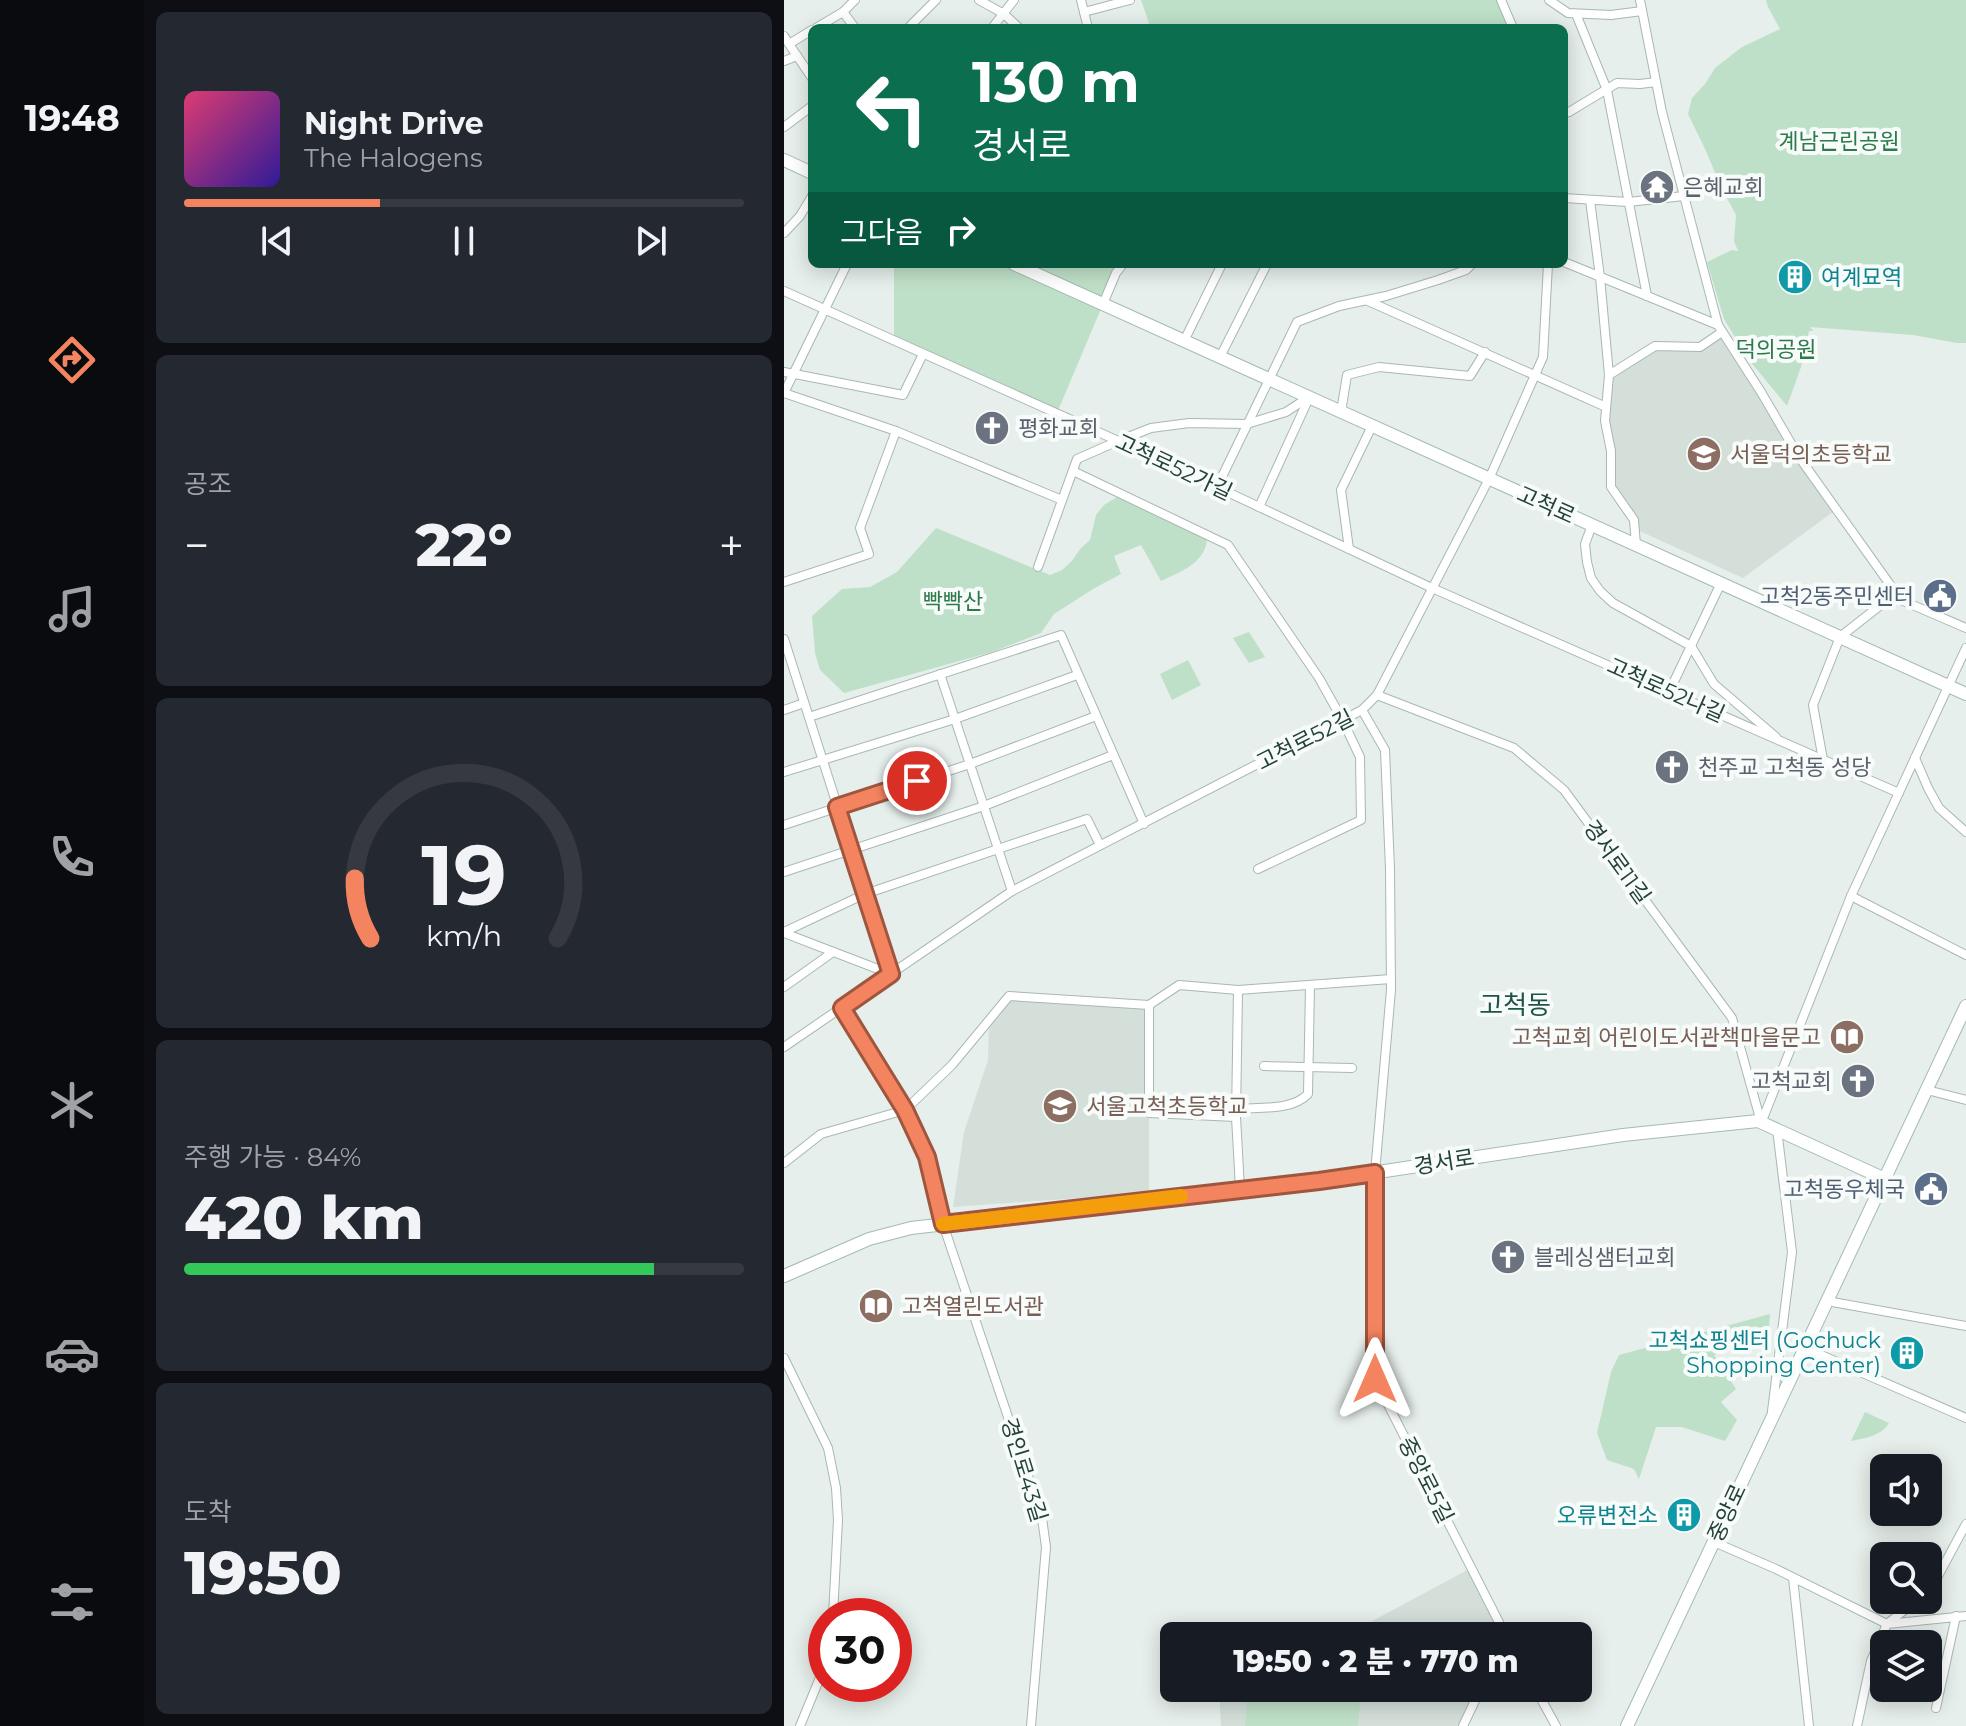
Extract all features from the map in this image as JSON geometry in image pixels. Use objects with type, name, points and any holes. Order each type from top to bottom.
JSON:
[{"type":"main road","points":[[784,160],[808,171]]},
{"type":"main road","name":"고척로","points":[[1023,268],[1966,694]]},
{"type":"main road","name":"중앙로","points":[[1627,1726],[1966,1006]]},
{"type":"main road","name":"경서로","points":[[784,1276],[869,1239],[911,1228],[1319,1181],[1623,1135],[1760,1121],[1885,1179]]},
{"type":"street","points":[[823,24],[843,12],[855,0]]},
{"type":"street","points":[[912,24],[936,0]]},
{"type":"street","points":[[979,0],[1015,24]]},
{"type":"street","points":[[995,24],[1014,0]]},
{"type":"street","points":[[1081,0],[1087,24]]},
{"type":"street","points":[[1084,12],[1130,0]]},
{"type":"street","points":[[1501,0],[1511,24]]},
{"type":"street","points":[[1549,0],[1568,13],[1576,14],[1611,15],[1642,11]]},
{"type":"street","points":[[1640,0],[1656,82],[1720,328],[1799,457],[1901,600],[1966,628]]},
{"type":"street","points":[[843,12],[852,24]]},
{"type":"street","points":[[1576,14],[1607,90],[1647,296]]},
{"type":"street","points":[[808,31],[787,40],[808,72]]},
{"type":"street","points":[[784,61],[797,56]]},
{"type":"street","points":[[1568,112],[1617,83],[1656,82]]},
{"type":"street","points":[[784,127],[808,109]]},
{"type":"street","points":[[1568,198],[1628,202],[1684,196]]},
{"type":"street","points":[[1590,200],[1609,375],[1605,421],[1611,451],[1611,487],[1634,520],[1636,545]]},
{"type":"street","points":[[784,233],[808,203]]},
{"type":"street","points":[[1568,264],[1720,328]]},
{"type":"street","points":[[845,268],[784,393],[896,431],[1062,500]]},
{"type":"street","points":[[1103,304],[1120,268]]},
{"type":"street","points":[[1184,341],[1220,268]]},
{"type":"street","points":[[1220,357],[1265,268]]},
{"type":"street","points":[[1217,487],[1297,322],[1339,306],[1438,280],[1468,268]]},
{"type":"street","name":"고척로52길","points":[[784,1047],[1012,891],[1343,721],[1362,710],[1377,695],[1489,479],[1543,357],[1548,268]]},
{"type":"street","name":"고척로52가길","points":[[784,291],[1118,441],[1432,588]]},
{"type":"street","points":[[1367,300],[1606,407]]},
{"type":"street","points":[[1609,375],[1655,346],[1700,347],[1720,328]]},
{"type":"street","points":[[1341,412],[1347,375],[1379,367],[1470,376],[1485,352]]},
{"type":"street","points":[[784,372],[903,395],[923,354]]},
{"type":"street","points":[[1038,567],[1077,459],[1151,428],[1189,423],[1247,424],[1286,412],[1309,397]]},
{"type":"street","points":[[1259,507],[1309,397]]},
{"type":"street","points":[[1349,549],[1341,490],[1372,426]]},
{"type":"street","points":[[784,582],[869,554],[860,528],[896,431]]},
{"type":"street","points":[[1073,471],[1228,545],[1319,678],[1360,757],[1361,820],[1258,869]]},
{"type":"street","points":[[1592,525],[1585,544],[1587,562],[1591,578],[1600,591],[1613,603],[1691,646],[1714,684],[1783,743]]},
{"type":"street","points":[[1669,692],[1721,583]]},
{"type":"street","name":"고척로52나길","points":[[1432,588],[1899,793]]},
{"type":"street","points":[[1823,760],[1813,705],[1840,637],[1896,593]]},
{"type":"street","points":[[809,717],[1061,635],[1144,824]]},
{"type":"street","points":[[785,644],[891,974]]},
{"type":"street","points":[[1760,1121],[1851,896],[1966,648]]},
{"type":"street","points":[[940,674],[1012,891]]},
{"type":"street","points":[[784,772],[955,719],[1077,675]]},
{"type":"street","name":"경서로11길","points":[[1377,695],[1514,748],[1564,790],[1732,1018],[1760,1121]]},
{"type":"street","points":[[784,710],[804,703]]},
{"type":"street","name":"중앙로5길","points":[[1362,710],[1385,750],[1390,869],[1391,979],[1375,1173],[1375,1379],[1499,1622]]},
{"type":"street","points":[[784,825],[970,764],[1096,716]]},
{"type":"street","points":[[784,872],[984,806],[1113,755]]},
{"type":"street","points":[[1915,758],[1939,808],[1966,832]]},
{"type":"street","points":[[784,932],[865,894],[1087,819],[1100,845]]},
{"type":"street","points":[[1851,896],[1966,955]]},
{"type":"street","points":[[784,932],[891,974]]},
{"type":"street","points":[[784,987],[833,952]]},
{"type":"street","points":[[784,1163],[821,1134],[905,1110],[952,1065],[1009,996],[1149,1005],[1179,985],[1238,990],[1391,979]]},
{"type":"street","points":[[1149,1005],[1149,1113],[1236,1113],[1290,1105],[1302,1101],[1308,1094],[1310,986]]},
{"type":"street","points":[[1238,990],[1236,1113],[1240,1189]]},
{"type":"street","name":"경인로43길","points":[[842,1008],[905,1110],[927,1157],[943,1224],[1042,1518],[1046,1547],[1031,1726]]},
{"type":"street","points":[[1264,1066],[1352,1068]]},
{"type":"street","points":[[1927,1090],[1966,1100]]},
{"type":"street","points":[[1771,1420],[1792,1252],[1777,1129]]},
{"type":"street","points":[[1827,1301],[1966,1326]]},
{"type":"street","points":[[1805,1348],[1966,1418]]},
{"type":"street","points":[[784,1358],[828,1448],[836,1488],[838,1520],[834,1598]]},
{"type":"street","points":[[1942,1569],[1966,1524]]},
{"type":"street","points":[[1714,1542],[1887,1624],[1966,1616]]},
{"type":"street","points":[[1793,1578],[1809,1726]]},
{"type":"street","points":[[1857,1726],[1871,1661],[1887,1624],[1900,1614]]},
{"type":"street","points":[[1936,1708],[1956,1616]]},
{"type":"street","points":[[800,1726],[810,1702]]},
{"type":"street","points":[[1463,1726],[1474,1702]]},
{"type":"street","points":[[1543,1702],[1556,1726]]},
{"type":"shaded area","name":"서울덕의초등학교","points":[[1722,332],[1837,509],[1743,578],[1635,529],[1611,487],[1605,421],[1609,375],[1655,346],[1700,347]]},
{"type":"shaded area","name":"서울고척초등학교","points":[[1009,996],[1149,1005],[1149,1193],[953,1207],[964,1132],[988,1060],[989,1020]]},
{"type":"shaded area","points":[[1471,1568],[1499,1622],[1371,1622]]},
{"type":"shaded area","points":[[1220,1702],[1474,1702],[1463,1726],[1221,1726]]},
{"type":"green space","points":[[1141,0],[1501,0],[1511,24],[1148,24]]},
{"type":"green space","name":"계남근린공원","points":[[1766,0],[1966,0],[1966,343],[1913,335],[1810,327],[1813,331],[1809,331],[1801,367],[1787,406],[1749,360],[1724,319],[1707,262],[1732,250],[1738,251],[1734,241],[1736,215],[1688,114],[1692,98],[1715,68],[1742,47],[1780,29]]},
{"type":"green space","points":[[894,268],[1121,268],[1057,413],[894,341]]},
{"type":"green space","name":"빡빡산","points":[[1122,494],[1207,535],[1198,559],[1161,581],[1141,545],[1114,556],[1121,574],[1054,614],[1041,633],[992,652],[844,693],[820,670],[815,653],[812,616],[842,589],[870,587],[897,572],[936,528],[1050,575],[1071,562],[1090,540],[1096,515],[1104,505]]},
{"type":"green space","points":[[1249,632],[1265,657],[1249,663],[1233,638]]},
{"type":"green space","points":[[1188,660],[1201,685],[1172,700],[1160,674]]},
{"type":"green space","points":[[1770,1314],[1768,1338],[1756,1326],[1741,1330],[1734,1346],[1714,1355],[1736,1389],[1721,1402],[1737,1420],[1725,1441],[1682,1427],[1656,1427],[1639,1479],[1634,1469],[1607,1460],[1597,1433],[1611,1372],[1619,1355]]},
{"type":"green space","points":[[1865,1412],[1889,1423],[1877,1434],[1851,1441]]},
{"type":"green space","points":[[1247,1702],[1360,1702],[1358,1726],[1245,1726]]},
{"type":"slow traffic","points":[[943,1224],[1181,1196]]},
{"type":"place","name":"은혜교회","points":[[1657,187]]},
{"type":"place","name":"여계묘역","points":[[1795,277]]},
{"type":"place","name":"평화교회","points":[[992,428]]},
{"type":"place","name":"서울덕의초등학교","points":[[1704,454]]},
{"type":"place","name":"고척2동주민센터","points":[[1940,596]]},
{"type":"place","name":"천주교 고척동 성당","points":[[1672,767]]},
{"type":"place","name":"고척교회 어린이도서관책마을문고","points":[[1847,1037]]},
{"type":"place","name":"고척교회","points":[[1858,1081]]},
{"type":"place","name":"서울고척초등학교","points":[[1060,1106]]},
{"type":"place","name":"고척동우체국","points":[[1931,1189]]},
{"type":"place","name":"블레싱샘터교회","points":[[1508,1257]]},
{"type":"place","name":"고척열린도서관","points":[[876,1306]]},
{"type":"place","name":"고척쇼핑센터 (Gochuck Shopping Center)","points":[[1907,1353]]},
{"type":"place","name":"오류변전소","points":[[1684,1515]]},
{"type":"district","name":"고척동","points":[[1515,1005]]},
{"type":"route","points":[[917,781],[837,807],[891,974],[842,1008],[905,1110],[927,1157],[943,1224],[1375,1173],[1375,1379]]},
{"type":"park label","name":"덕의공원","points":[[1776,349]]}]
